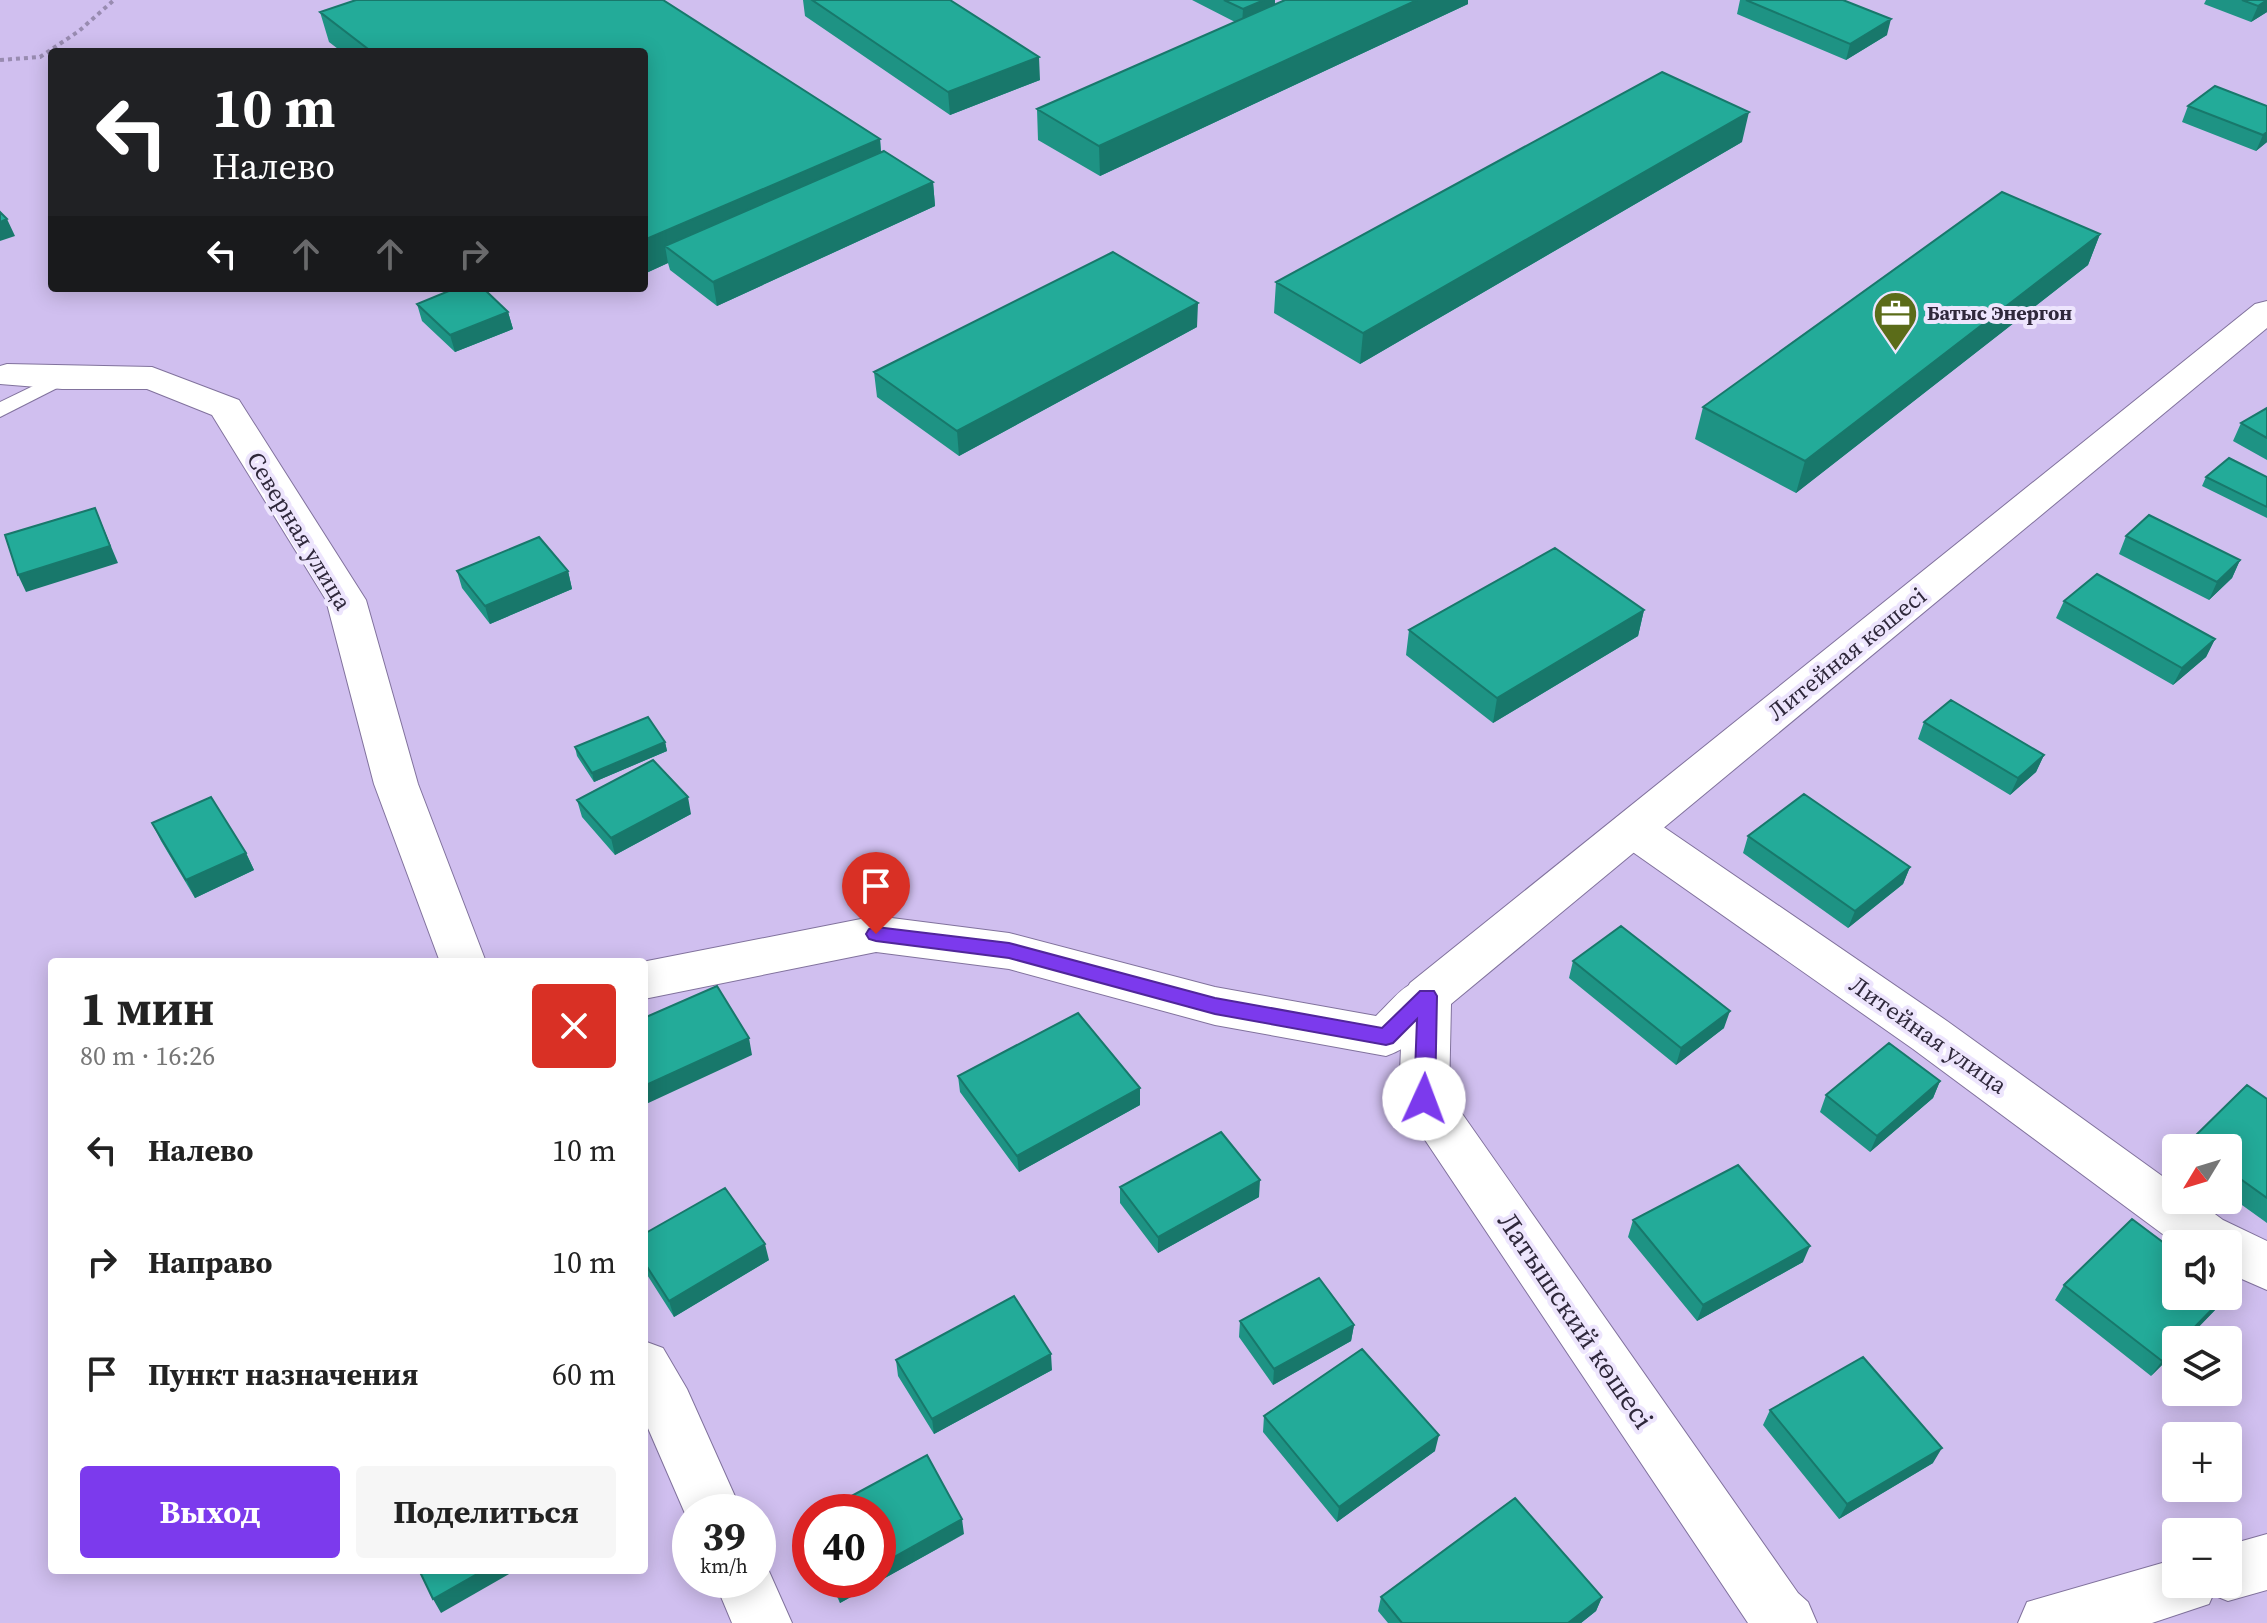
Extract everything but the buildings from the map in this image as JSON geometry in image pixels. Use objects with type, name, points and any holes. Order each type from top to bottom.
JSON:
[{"type":"street","name":"Литейная көшесі","points":[[648,979],[876,934],[1009,951],[1215,1006],[1386,1037],[1427,996],[2267,311]]},
{"type":"street","name":"Северная улица","points":[[2,386],[62,378],[152,378],[226,408],[346,600],[396,784],[461,958]]},
{"type":"street","name":"Литейная улица","points":[[1633,829],[1930,1035],[2197,1230]]},
{"type":"street","name":"Латышский көшесі","points":[[1427,996],[1424,1099],[1780,1620]]},
{"type":"street","points":[[2242,1254],[2267,1267]]},
{"type":"street","points":[[648,1373],[667,1407],[705,1494]]},
{"type":"street","points":[[2242,1569],[2267,1562]]},
{"type":"street","points":[[2048,1623],[2162,1591]]},
{"type":"street","points":[[751,1598],[762,1623]]},
{"type":"path","points":[[54,48],[79,31],[114,0]]},
{"type":"path","points":[[0,60],[40,57],[48,52]]},
{"type":"place","name":"Батыс Энергон","points":[[1896,352]]},
{"type":"route","points":[[876,934],[1009,951],[1215,1006],[1386,1037],[1427,996],[1424,1099]]}]
